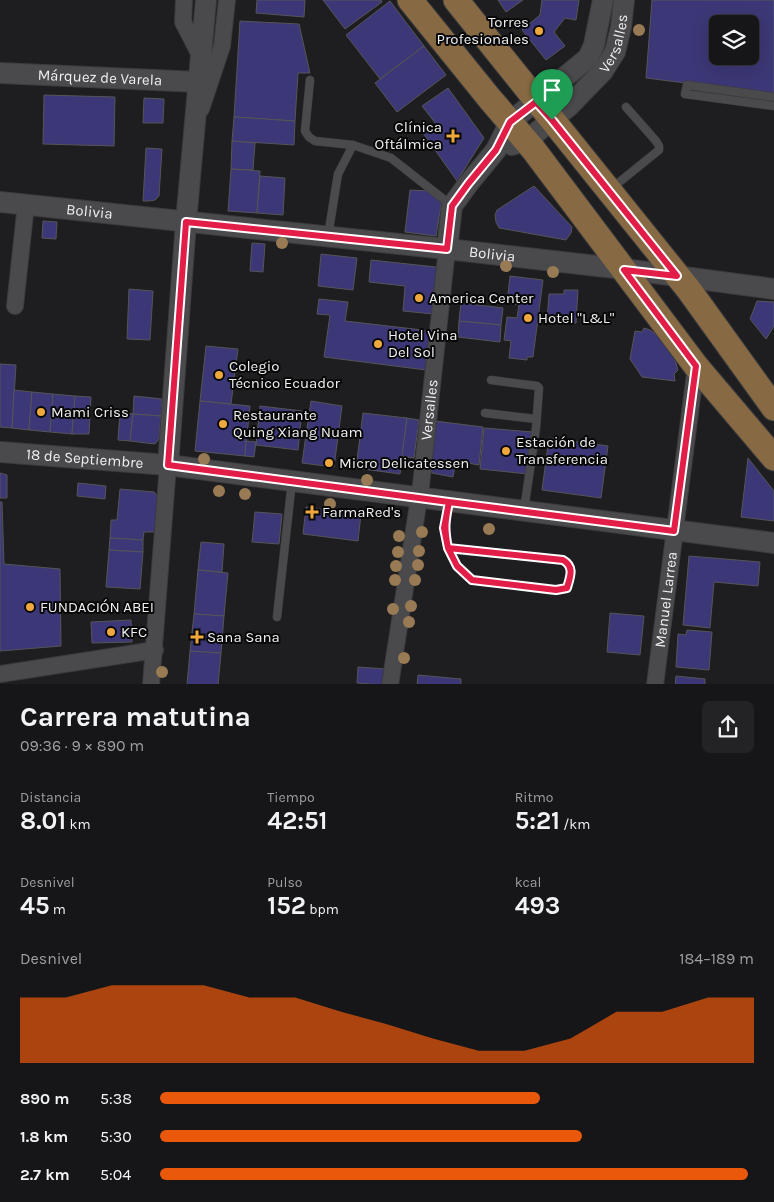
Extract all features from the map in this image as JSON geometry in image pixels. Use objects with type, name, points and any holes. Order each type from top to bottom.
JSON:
[{"type":"main road","points":[[410,0],[526,141],[696,366],[774,458]]},
{"type":"main road","points":[[456,0],[689,290],[774,408]]},
{"type":"street","points":[[184,0],[183,22],[201,57]]},
{"type":"street","points":[[150,684],[186,222],[206,0]]},
{"type":"street","points":[[195,128],[222,46],[227,0]]},
{"type":"street","name":"Versalles","points":[[496,150],[526,141],[544,111],[588,58],[594,45],[604,0]]},
{"type":"street","name":"Versalles","points":[[390,684],[421,485],[452,206],[496,150],[510,122],[544,111],[587,88],[603,71],[615,52],[621,27],[624,0]]},
{"type":"street","name":"Márquez de Varela","points":[[0,74],[199,82]]},
{"type":"street","name":"Bolivia","points":[[0,202],[447,249],[774,289]]},
{"type":"street","points":[[15,306],[26,204]]},
{"type":"street","name":"Manuel Larrea","points":[[655,684],[696,366]]},
{"type":"street","name":"18 de Septiembre","points":[[0,452],[168,465],[418,498]]},
{"type":"street","points":[[418,498],[774,543]]},
{"type":"street","points":[[0,674],[154,650]]},
{"type":"lane","points":[[310,80],[305,131],[309,137],[315,141],[353,145],[391,158],[452,206]]},
{"type":"lane","points":[[774,97],[687,85],[685,94],[774,106]]},
{"type":"lane","points":[[608,191],[659,150],[656,141],[626,107]]},
{"type":"lane","points":[[328,237],[338,174],[353,145]]},
{"type":"lane","points":[[491,380],[537,386],[539,390],[524,512]]},
{"type":"lane","points":[[485,414],[536,419]]},
{"type":"lane","points":[[277,617],[292,481]]},
{"type":"lane","points":[[448,548],[563,560],[569,564],[571,569],[567,588],[556,590],[472,580],[457,566],[448,548],[444,528],[449,502]]},
{"type":"building","points":[[257,0],[305,0],[304,17],[256,13]]},
{"type":"building","points":[[323,0],[381,0],[382,2],[345,29]]},
{"type":"building","points":[[498,0],[523,0],[506,12]]},
{"type":"building","name":"Torres Profesionales","points":[[542,0],[579,0],[576,20],[565,18],[554,32],[565,46],[546,60],[522,30],[540,15]]},
{"type":"building","points":[[652,0],[774,0],[774,94],[646,78]]},
{"type":"building","points":[[390,1],[424,46],[380,79],[346,35]]},
{"type":"building","points":[[240,21],[299,24],[310,73],[298,73],[295,121],[234,117]]},
{"type":"building","points":[[424,46],[446,75],[397,112],[375,83]]},
{"type":"building","name":"Clínica Oftálmica","points":[[448,88],[484,138],[457,181],[423,133],[436,124],[422,106]]},
{"type":"building","points":[[44,95],[115,97],[114,146],[43,144]]},
{"type":"building","points":[[144,98],[164,99],[163,123],[143,123]]},
{"type":"building","points":[[234,117],[295,121],[294,145],[232,141]]},
{"type":"building","points":[[232,141],[255,143],[253,170],[231,169]]},
{"type":"building","points":[[146,148],[162,149],[159,196],[155,200],[143,201]]},
{"type":"building","points":[[231,169],[260,171],[257,213],[228,211]]},
{"type":"building","points":[[260,176],[285,178],[283,215],[257,213]]},
{"type":"building","points":[[534,186],[572,227],[571,233],[566,240],[499,228],[495,215],[497,210]]},
{"type":"building","points":[[410,190],[430,191],[442,200],[436,236],[405,232]]},
{"type":"building","points":[[43,221],[57,222],[56,239],[42,238]]},
{"type":"building","points":[[252,243],[265,244],[263,272],[250,271]]},
{"type":"building","points":[[321,254],[357,258],[353,290],[318,286]]},
{"type":"building","name":"America Center","points":[[371,260],[436,267],[438,270],[433,314],[403,311],[405,286],[369,282]]},
{"type":"building","name":"Hotel \"L&L\"","points":[[510,276],[543,280],[533,357],[527,357],[527,360],[509,358],[511,341],[504,340],[507,317],[517,318],[519,305],[507,303]]},
{"type":"building","points":[[129,289],[153,291],[150,340],[127,339]]},
{"type":"building","points":[[564,290],[578,290],[576,323],[547,321],[549,294],[564,294]]},
{"type":"building","name":"Hotel Vina Del Sol","points":[[319,299],[348,302],[345,321],[431,331],[426,370],[324,357],[330,315],[317,314]]},
{"type":"building","points":[[757,301],[774,302],[774,326],[766,339],[750,319]]},
{"type":"building","points":[[461,303],[503,308],[501,325],[459,321]]},
{"type":"building","points":[[459,321],[501,325],[500,342],[458,337]]},
{"type":"building","points":[[644,328],[661,338],[674,356],[678,370],[674,374],[675,381],[642,377],[630,359],[635,331],[642,332]]},
{"type":"building","name":"Colegio Técnico Ecuador","points":[[206,346],[238,349],[231,404],[200,401]]},
{"type":"building","points":[[0,364],[16,365],[12,428],[0,427]]},
{"type":"building","points":[[14,390],[32,392],[29,430],[12,428]]},
{"type":"building","name":"Mami Criss","points":[[32,392],[53,394],[50,432],[29,430]]},
{"type":"building","points":[[53,394],[75,396],[72,434],[50,432]]},
{"type":"building","points":[[75,396],[91,397],[89,434],[72,434]]},
{"type":"building","points":[[134,396],[162,399],[161,416],[133,414]]},
{"type":"building","name":"Restaurante Quing Xiang Nuam","points":[[200,401],[250,406],[245,456],[195,451]]},
{"type":"building","points":[[311,401],[342,406],[334,467],[302,463]]},
{"type":"building","points":[[260,406],[302,411],[298,450],[256,445]]},
{"type":"building","points":[[120,412],[133,414],[130,441],[118,440]]},
{"type":"building","points":[[363,413],[407,418],[400,474],[356,468]]},
{"type":"building","points":[[133,414],[161,416],[159,439],[155,444],[130,441]]},
{"type":"building","points":[[407,418],[419,420],[414,458],[402,456]]},
{"type":"building","points":[[435,421],[483,427],[479,465],[456,461],[453,477],[432,473]]},
{"type":"building","name":"Estación de Transferencia","points":[[484,428],[533,432],[528,474],[480,469]]},
{"type":"building","points":[[549,438],[608,446],[601,498],[542,490]]},
{"type":"building","points":[[246,441],[256,442],[254,457],[245,456]]},
{"type":"building","points":[[748,458],[774,491],[774,521],[741,517]]},
{"type":"building","points":[[0,473],[7,475],[7,498],[0,498]]},
{"type":"building","points":[[78,483],[106,486],[105,499],[77,496]]},
{"type":"building","points":[[120,489],[154,492],[158,497],[156,532],[144,532],[143,540],[110,538],[111,520],[117,520]]},
{"type":"building","name":"FUNDACIÓN ABEI","points":[[0,502],[2,502],[4,564],[60,569],[61,646],[0,651]]},
{"type":"building","points":[[306,507],[361,514],[358,541],[303,534]]},
{"type":"building","points":[[255,512],[282,514],[279,544],[252,542]]},
{"type":"building","points":[[110,538],[143,540],[143,552],[109,550]]},
{"type":"building","points":[[201,542],[224,544],[222,572],[198,570]]},
{"type":"building","points":[[109,550],[143,552],[140,589],[106,587]]},
{"type":"building","points":[[689,556],[760,562],[758,586],[714,582],[710,628],[683,625]]},
{"type":"building","points":[[198,570],[228,573],[224,616],[194,614]]},
{"type":"building","points":[[610,613],[644,616],[640,655],[607,652]]},
{"type":"building","points":[[194,614],[224,616],[221,653],[190,651]]},
{"type":"building","name":"KFC","points":[[131,620],[132,642],[92,643],[91,622]]},
{"type":"building","points":[[687,630],[712,632],[709,670],[676,667],[678,634],[686,635]]},
{"type":"building","points":[[190,651],[221,653],[218,684],[187,684]]},
{"type":"building","points":[[358,667],[386,669],[385,684],[357,683]]},
{"type":"building","points":[[418,675],[461,679],[461,684],[417,684]]},
{"type":"building","points":[[676,676],[705,679],[705,684],[675,684]]},
{"type":"place","name":"Torres Profesionales","points":[[539,31]]},
{"type":"place","name":"Clínica Oftálmica","points":[[453,136]]},
{"type":"place","name":"America Center","points":[[419,298]]},
{"type":"place","name":"Hotel \"L&L\"","points":[[528,318]]},
{"type":"place","name":"Hotel Vina Del Sol","points":[[378,344]]},
{"type":"place","name":"Colegio Técnico Ecuador","points":[[219,375]]},
{"type":"place","name":"Mami Criss","points":[[41,412]]},
{"type":"place","name":"Restaurante Quing Xiang Nuam","points":[[223,424]]},
{"type":"place","name":"Estación de Transferencia","points":[[506,451]]},
{"type":"place","name":"Micro Delicatessen","points":[[329,463]]},
{"type":"place","name":"FarmaRed's","points":[[312,512]]},
{"type":"place","name":"FUNDACIÓN ABEI","points":[[30,607]]},
{"type":"place","name":"KFC","points":[[111,632]]},
{"type":"place","name":"Sana Sana","points":[[197,637]]},
{"type":"route","points":[[552,120],[536,102],[510,122],[496,150],[452,206],[447,249],[186,222],[168,465],[449,502],[444,528],[448,548],[457,566],[472,580],[563,590],[567,588],[571,569],[569,564],[563,560],[448,548],[444,528],[446,522],[449,502],[674,531],[696,366],[624,270],[677,276],[552,120]]}]
